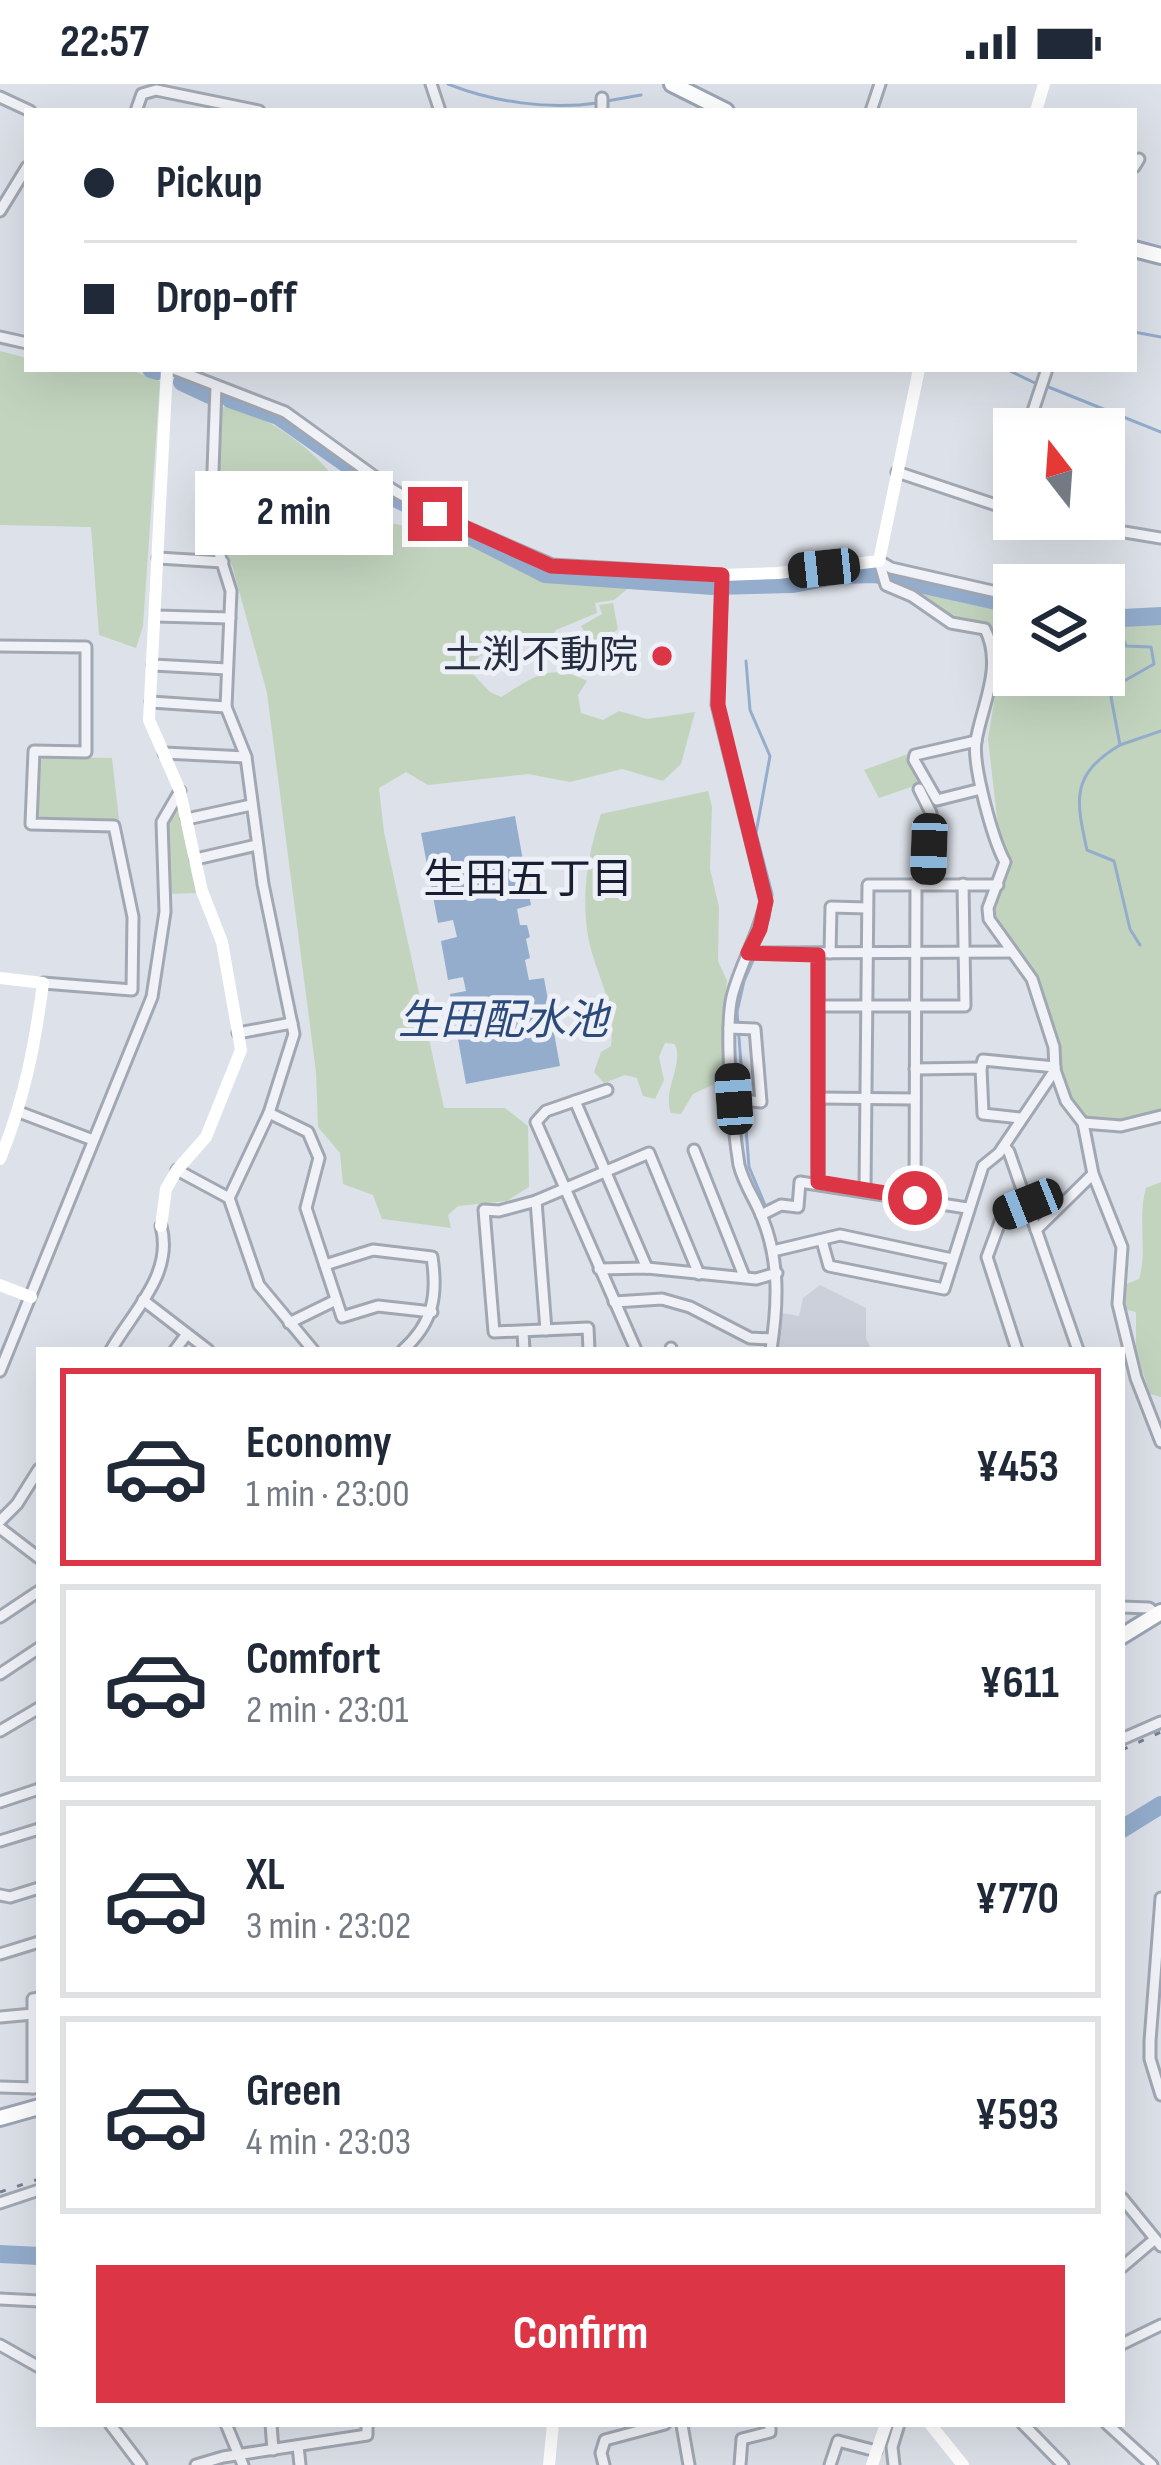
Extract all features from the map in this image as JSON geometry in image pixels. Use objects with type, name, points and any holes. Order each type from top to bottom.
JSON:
[{"type":"main road","points":[[672,84],[720,108]]},
{"type":"main road","points":[[1125,1634],[1159,1613]]},
{"type":"main road","points":[[0,2118],[36,2108]]},
{"type":"street","points":[[137,108],[148,91],[171,88],[248,108]]},
{"type":"street","points":[[602,98],[602,108]]},
{"type":"street","points":[[0,211],[24,172]]},
{"type":"street","points":[[113,1347],[143,1300],[166,1247],[161,1226],[166,1190],[206,1138],[242,1050],[222,942],[206,904],[180,791],[149,720],[170,372]]},
{"type":"street","points":[[178,372],[285,412],[393,490],[551,566],[722,578],[891,568],[993,591]]},
{"type":"street","points":[[881,571],[918,372]]},
{"type":"street","points":[[1034,408],[1046,372]]},
{"type":"street","points":[[216,386],[211,527],[231,591],[226,707],[246,757],[257,845],[294,1034],[269,1113],[229,1198]]},
{"type":"street","points":[[897,472],[993,504]]},
{"type":"street","points":[[1125,534],[1161,538]]},
{"type":"street","points":[[158,558],[223,562]]},
{"type":"street","points":[[881,571],[951,623],[985,629],[989,634],[994,667],[976,741],[981,789],[1005,862],[988,908],[989,920],[1032,979],[1066,1101],[1083,1123],[1093,1174],[1122,1247],[1118,1304],[1136,1378],[1161,1442]]},
{"type":"street","points":[[614,1302],[662,1299],[772,1345],[777,1273],[761,1215],[739,1165],[729,1028],[731,1002],[766,901],[718,705],[722,578]]},
{"type":"street","points":[[156,616],[230,618]]},
{"type":"street","points":[[0,646],[86,647],[86,752],[34,752],[31,824],[114,826],[133,917],[132,990],[0,978]]},
{"type":"street","points":[[153,665],[227,669]]},
{"type":"street","points":[[151,702],[226,707]]},
{"type":"street","points":[[976,741],[915,755],[914,760],[937,800],[981,789]]},
{"type":"street","points":[[164,753],[246,757]]},
{"type":"street","points":[[915,1198],[916,954],[931,814],[919,789]]},
{"type":"street","points":[[0,1370],[152,997],[165,912],[161,822],[180,791]]},
{"type":"street","points":[[187,819],[251,805]]},
{"type":"street","points":[[196,859],[257,845]]},
{"type":"street","points":[[819,1006],[964,1006],[963,884]]},
{"type":"street","points":[[865,1190],[868,885],[998,885]]},
{"type":"street","points":[[818,1182],[819,1006],[830,908],[867,908]]},
{"type":"street","points":[[748,953],[1012,952]]},
{"type":"street","points":[[0,1159],[32,1063],[43,983]]},
{"type":"street","points":[[238,1033],[292,1023]]},
{"type":"street","points":[[729,1028],[754,1029],[760,1102],[734,1099]]},
{"type":"street","points":[[1020,1118],[983,1114],[983,1060],[1055,1068]]},
{"type":"street","points":[[822,1240],[829,1266],[944,1289],[982,1166],[1004,1146],[1055,1068]]},
{"type":"street","points":[[915,1069],[981,1069]]},
{"type":"street","points":[[607,1090],[546,1111],[536,1122],[636,1347]]},
{"type":"street","points":[[818,1098],[915,1099]]},
{"type":"street","points":[[575,1101],[647,1268]]},
{"type":"street","points":[[19,1112],[94,1140]]},
{"type":"street","points":[[269,1113],[308,1132],[320,1158],[306,1208],[342,1317],[378,1306],[432,1312]]},
{"type":"street","points":[[1083,1123],[1120,1126],[1161,1116]]},
{"type":"street","points":[[1004,1146],[1077,1347]]},
{"type":"street","points":[[694,1150],[744,1276]]},
{"type":"street","points":[[589,1347],[588,1328],[494,1333],[484,1210],[536,1202],[649,1153],[699,1274]]},
{"type":"street","points":[[177,1170],[229,1198],[259,1285],[310,1347]]},
{"type":"street","points":[[1036,1230],[1093,1174]]},
{"type":"street","points":[[761,1215],[781,1205],[798,1207],[800,1182],[968,1208]]},
{"type":"street","points":[[536,1202],[546,1330]]},
{"type":"street","points":[[1016,1347],[987,1256],[1003,1214],[1028,1204]]},
{"type":"street","points":[[773,1251],[840,1235],[952,1258]]},
{"type":"street","points":[[325,1265],[373,1250],[432,1257],[436,1283],[432,1312],[407,1347]]},
{"type":"street","points":[[599,1269],[647,1268],[756,1279],[777,1273]]},
{"type":"street","points":[[0,1285],[31,1297]]},
{"type":"street","points":[[143,1300],[204,1347]]},
{"type":"street","points":[[289,1323],[336,1300]]},
{"type":"street","points":[[524,1332],[524,1347]]},
{"type":"street","points":[[177,1347],[187,1334]]},
{"type":"street","points":[[1125,1372],[1136,1378]]},
{"type":"street","points":[[36,1473],[17,1504],[5,1505],[0,1524],[36,1555]]},
{"type":"street","points":[[0,1617],[36,1593]]},
{"type":"street","points":[[1125,1607],[1159,1613]]},
{"type":"street","points":[[0,1674],[36,1650]]},
{"type":"street","points":[[0,1731],[36,1710]]},
{"type":"street","points":[[1125,1738],[1161,1722]]},
{"type":"street","points":[[0,1802],[36,1790]]},
{"type":"street","points":[[0,1841],[36,1829]]},
{"type":"street","points":[[0,1895],[10,1897],[36,1889]]},
{"type":"street","points":[[1160,2087],[1150,2059],[1147,2003],[1161,1898]]},
{"type":"street","points":[[0,1954],[36,1943]]},
{"type":"street","points":[[0,2087],[36,2088],[36,1999]]},
{"type":"street","points":[[0,2017],[33,2014]]},
{"type":"street","points":[[0,2204],[36,2191]]},
{"type":"street","points":[[1125,2202],[1158,2243],[1125,2265]]},
{"type":"street","points":[[0,2299],[36,2301]]},
{"type":"street","points":[[1125,2343],[1161,2325]]},
{"type":"street","points":[[0,2345],[36,2365]]},
{"type":"street","points":[[112,2427],[141,2465]]},
{"type":"street","points":[[227,2427],[240,2460]]},
{"type":"street","points":[[272,2427],[273,2450]]},
{"type":"street","points":[[196,2465],[367,2435],[368,2427]]},
{"type":"street","points":[[549,2465],[553,2427]]},
{"type":"street","points":[[604,2465],[605,2440],[654,2427]]},
{"type":"street","points":[[683,2427],[689,2465]]},
{"type":"street","points":[[740,2465],[742,2439],[770,2432],[770,2427]]},
{"type":"street","points":[[830,2465],[838,2441],[874,2458],[885,2427]]},
{"type":"street","points":[[894,2465],[892,2447],[898,2427]]},
{"type":"street","points":[[932,2427],[963,2465]]},
{"type":"street","points":[[1025,2427],[1050,2465]]},
{"type":"street","points":[[1110,2427],[1152,2465]]},
{"type":"street","points":[[298,2446],[300,2465]]},
{"type":"street","points":[[1041,2447],[1063,2465]]},
{"type":"shaded area","points":[[820,1285],[866,1308],[870,1347],[778,1347],[781,1313],[799,1316],[803,1298]]},
{"type":"green space","points":[[0,351],[24,357],[24,372],[136,372],[160,381],[143,626],[136,648],[99,635],[91,527],[0,525]]},
{"type":"green space","points":[[232,405],[293,438],[337,480],[367,518],[447,535],[545,577],[631,586],[614,600],[595,603],[597,613],[556,630],[544,647],[499,642],[475,660],[472,673],[490,692],[501,697],[552,672],[587,681],[578,695],[581,713],[603,720],[619,711],[647,719],[695,712],[681,764],[663,781],[622,769],[570,782],[528,774],[428,785],[406,772],[379,788],[384,832],[444,1108],[505,1108],[528,1126],[529,1187],[507,1201],[458,1206],[448,1215],[451,1228],[382,1219],[373,1195],[343,1184],[340,1153],[318,1127],[316,1072],[267,693],[232,565],[219,536],[219,408]]},
{"type":"green space","points":[[892,580],[993,605],[993,631],[988,625],[951,617]]},
{"type":"green space","points":[[613,603],[618,629],[608,637],[594,665],[582,660],[590,640],[581,626],[602,614],[599,605]]},
{"type":"green space","points":[[1161,619],[1161,1111],[1118,1120],[1081,1116],[1063,1081],[1059,1047],[1031,967],[994,923],[991,912],[1010,863],[998,826],[988,739],[995,696],[1125,696],[1125,622]]},
{"type":"green space","points":[[908,754],[920,784],[879,798],[864,770]]},
{"type":"green space","points":[[45,757],[112,758],[119,819],[42,819],[36,813],[39,762]]},
{"type":"green space","points":[[708,791],[710,869],[719,907],[718,961],[727,981],[724,1013],[729,1077],[693,1094],[681,1114],[671,1113],[669,1104],[677,1061],[675,1044],[665,1043],[659,1057],[664,1080],[655,1099],[643,1096],[637,1078],[625,1075],[604,1083],[594,1072],[601,1052],[611,1046],[612,1030],[588,936],[586,889],[601,814]]},
{"type":"green space","points":[[172,808],[178,809],[196,893],[169,894],[166,825]]},
{"type":"green space","points":[[1161,1182],[1161,1397],[1150,1394],[1136,1351],[1136,1312],[1124,1309],[1124,1285],[1139,1279],[1146,1188]]},
{"type":"water","name":"生田配水池","points":[[515,816],[531,905],[517,909],[520,925],[527,925],[530,937],[526,939],[530,958],[525,960],[529,980],[544,978],[560,1066],[466,1084],[450,994],[466,991],[463,977],[448,980],[441,941],[457,937],[453,920],[438,923],[421,833]]},
{"type":"waterway","points":[[448,84],[521,103],[597,103]]},
{"type":"waterway","points":[[607,101],[641,95]]},
{"type":"waterway","points":[[1137,333],[1161,337]]},
{"type":"waterway","points":[[1012,372],[1037,384]]},
{"type":"waterway","points":[[182,382],[210,395]]},
{"type":"waterway","points":[[1046,386],[1161,432]]},
{"type":"waterway","points":[[230,399],[278,416],[395,498],[545,574],[713,586],[793,584],[875,574],[993,600]]},
{"type":"waterway","points":[[1125,618],[1161,616]]},
{"type":"waterway","points":[[1125,643],[1151,647],[1154,664],[1125,680]]},
{"type":"waterway","points":[[746,661],[750,710],[770,756],[756,833],[772,894],[758,947]]},
{"type":"waterway","points":[[1112,696],[1120,745],[1161,731]]},
{"type":"waterway","points":[[1120,745],[1085,778],[1080,817],[1087,850],[1114,861],[1130,929],[1140,945]]},
{"type":"waterway","points":[[755,956],[737,1012],[749,1167],[765,1205]]},
{"type":"waterway","points":[[1125,1827],[1161,1805]]},
{"type":"waterway","points":[[0,2254],[36,2256]]},
{"type":"railway","points":[[1125,1749],[1161,1732]]},
{"type":"railway","points":[[0,2192],[36,2180]]},
{"type":"place","name":"土渕不動院","points":[[662,656]]},
{"type":"district","name":"生田五丁目","points":[[528,880]]},
{"type":"route","points":[[435,514],[551,566],[722,575],[718,705],[766,901],[748,953],[818,955],[818,1182],[915,1198]]}]
